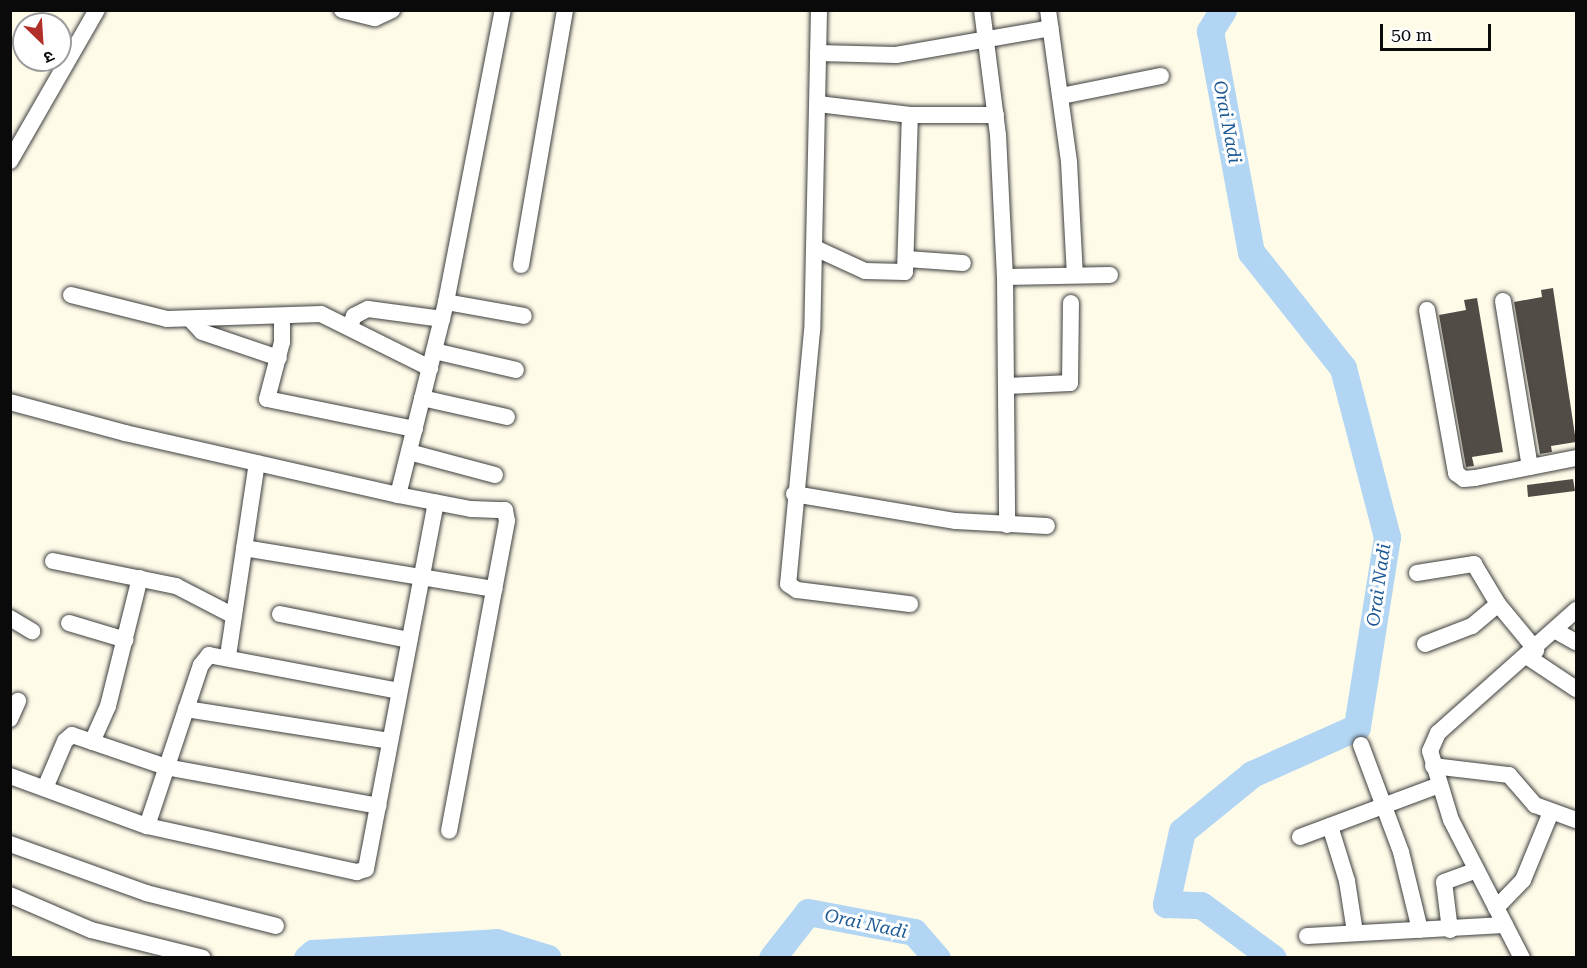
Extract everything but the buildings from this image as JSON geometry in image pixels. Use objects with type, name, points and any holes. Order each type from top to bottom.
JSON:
[{"type":"street","points":[[10,161],[97,10]]},
{"type":"street","points":[[342,10],[375,18],[392,10]]},
{"type":"street","points":[[398,495],[446,302],[503,10]]},
{"type":"street","points":[[521,266],[565,10]]},
{"type":"street","points":[[819,10],[812,331],[794,494],[788,575],[792,588],[910,604]]},
{"type":"street","points":[[982,10],[996,115],[1005,277],[1006,525]]},
{"type":"street","points":[[1048,10],[1061,96],[1075,275]]},
{"type":"street","points":[[818,53],[896,55],[1051,28]]},
{"type":"street","points":[[1061,96],[1161,76]]},
{"type":"street","points":[[818,104],[910,115],[996,115]]},
{"type":"street","points":[[815,249],[833,253],[865,271],[899,274],[905,272],[910,115]]},
{"type":"street","points":[[907,259],[963,263]]},
{"type":"street","points":[[1005,277],[1110,275]]},
{"type":"street","points":[[71,295],[153,317],[190,320],[321,314],[432,359],[516,370]]},
{"type":"street","points":[[1503,301],[1530,467]]},
{"type":"street","points":[[446,302],[524,316]]},
{"type":"street","points":[[1007,386],[1070,383],[1071,303]]},
{"type":"street","points":[[350,326],[359,311],[368,309],[442,319]]},
{"type":"street","points":[[1427,310],[1456,473],[1464,479],[1475,478],[1576,458]]},
{"type":"street","points":[[282,316],[279,358],[266,396],[271,402],[415,429]]},
{"type":"street","points":[[190,320],[202,332],[279,358]]},
{"type":"street","points":[[422,398],[507,417]]},
{"type":"street","points":[[10,402],[398,495],[505,510],[507,521],[495,590],[449,831]]},
{"type":"street","points":[[409,452],[495,475]]},
{"type":"street","points":[[228,656],[257,463]]},
{"type":"street","points":[[794,494],[956,521],[1047,526]]},
{"type":"street","points":[[10,776],[147,825],[357,873],[368,863],[436,502]]},
{"type":"street","points":[[244,548],[495,590]]},
{"type":"street","points":[[53,561],[176,586],[234,616]]},
{"type":"street","points":[[1417,573],[1474,564],[1532,654],[1576,689]]},
{"type":"street","points":[[92,742],[126,640],[140,578]]},
{"type":"street","points":[[1425,644],[1464,631],[1498,604]]},
{"type":"street","points":[[1522,957],[1475,871],[1439,785],[1430,751],[1438,734],[1532,654],[1576,610]]},
{"type":"street","points":[[279,614],[409,640]]},
{"type":"street","points":[[10,618],[32,631]]},
{"type":"street","points":[[69,623],[126,640]]},
{"type":"street","points":[[1556,631],[1576,642]]},
{"type":"street","points":[[147,825],[205,658],[228,656],[399,691]]},
{"type":"street","points":[[10,719],[18,701]]},
{"type":"street","points":[[186,709],[390,741]]},
{"type":"street","points":[[45,789],[68,736],[166,767],[378,806]]},
{"type":"street","points":[[1361,746],[1386,806],[1420,930]]},
{"type":"street","points":[[1433,766],[1509,775],[1520,783],[1528,799],[1551,812],[1576,820]]},
{"type":"street","points":[[1300,837],[1439,785]]},
{"type":"street","points":[[1496,908],[1523,880],[1551,812]]},
{"type":"street","points":[[1330,826],[1347,881],[1355,932]]},
{"type":"street","points":[[10,844],[146,893],[276,926]]},
{"type":"street","points":[[1450,930],[1444,882],[1475,871]]},
{"type":"street","points":[[10,895],[91,930],[203,957]]},
{"type":"street","points":[[1307,936],[1355,932],[1450,930],[1505,925]]},
{"type":"waterway","name":"Orai Nadi","points":[[1223,10],[1210,31],[1251,252],[1343,368],[1387,537],[1357,727],[1252,774],[1182,831],[1166,904],[1201,905],[1273,958]]},
{"type":"waterway","name":"Orai Nadi","points":[[772,958],[808,912],[914,932],[937,958]]},
{"type":"waterway","name":"Orai Nadi","points":[[307,958],[313,953],[496,942],[548,958]]}]
